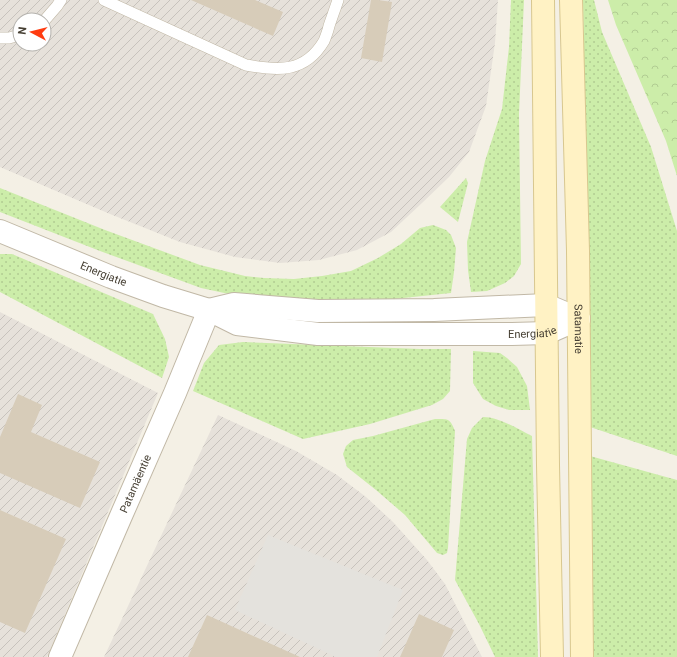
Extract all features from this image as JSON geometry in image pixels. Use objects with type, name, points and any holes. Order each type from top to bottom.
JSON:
[{"type":"main road","points":[[543,0],[548,472],[552,657]]},
{"type":"main road","name":"Satamatie","points":[[571,0],[579,318],[582,657]]},
{"type":"street","name":"Energiatie","points":[[0,231],[111,277],[163,296],[209,310],[237,324],[318,334],[512,334],[547,333],[579,318]]},
{"type":"street","name":"Energiatie","points":[[209,310],[234,304],[318,311],[434,310],[546,305],[579,318]]},
{"type":"street","name":"Patamäentie","points":[[60,657],[175,393],[209,310]]},
{"type":"lane","points":[[52,12],[61,0]]},
{"type":"lane","points":[[104,0],[118,3],[246,65],[282,69],[299,65],[314,54],[325,40],[338,0]]},
{"type":"lane","points":[[0,38],[12,37]]},
{"type":"shaded area","points":[[0,0],[498,0],[495,43],[486,106],[469,152],[449,177],[391,232],[357,250],[319,260],[280,263],[235,257],[180,242],[0,167]]},
{"type":"shaded area","points":[[0,312],[158,393],[47,657],[0,657]]},
{"type":"shaded area","points":[[218,415],[296,451],[337,475],[366,497],[393,522],[427,560],[445,584],[482,657],[104,657]]},
{"type":"shaded area","points":[[268,535],[403,590],[377,657],[336,657],[235,610]]},
{"type":"green space","points":[[511,0],[524,0],[519,114],[521,264],[514,276],[505,283],[487,291],[471,292],[468,270],[467,242],[485,161],[502,109],[509,47]]},
{"type":"green space","points":[[583,0],[594,0],[602,32],[651,147],[677,231],[677,456],[590,427]]},
{"type":"green space","points":[[608,0],[677,0],[677,176],[666,141],[616,25]]},
{"type":"green space","points":[[466,178],[468,183],[458,222],[440,207]]},
{"type":"green space","points":[[0,188],[105,230],[200,265],[245,276],[264,278],[294,279],[351,271],[378,258],[401,244],[420,228],[433,225],[446,230],[451,235],[456,248],[451,293],[394,299],[325,300],[243,297],[201,288],[0,212]]},
{"type":"green space","points":[[0,254],[12,254],[153,314],[165,339],[169,357],[162,378],[0,292]]},
{"type":"green space","points":[[243,342],[451,349],[450,391],[443,399],[432,405],[370,424],[303,439],[193,391],[204,363],[219,345]]},
{"type":"green space","points":[[473,351],[500,353],[517,367],[527,386],[530,410],[509,410],[496,406],[483,399],[473,383]]},
{"type":"green space","points":[[483,417],[502,421],[532,436],[538,657],[495,657],[455,580],[467,439],[472,428]]},
{"type":"green space","points":[[435,419],[450,421],[455,431],[448,548],[447,553],[443,555],[437,553],[405,515],[347,467],[343,454],[346,446],[353,440]]},
{"type":"green space","points":[[590,456],[677,480],[677,657],[593,657]]},
{"type":"building","points":[[191,0],[255,0],[283,12],[273,36]]},
{"type":"building","points":[[371,0],[392,2],[382,62],[361,58]]},
{"type":"building","points":[[18,394],[42,405],[31,432],[100,462],[80,508],[0,473],[0,437]]},
{"type":"building","points":[[0,510],[66,539],[25,633],[0,622]]},
{"type":"building","points":[[419,614],[454,630],[442,657],[400,657]]},
{"type":"building","points":[[207,615],[300,657],[188,657]]}]
